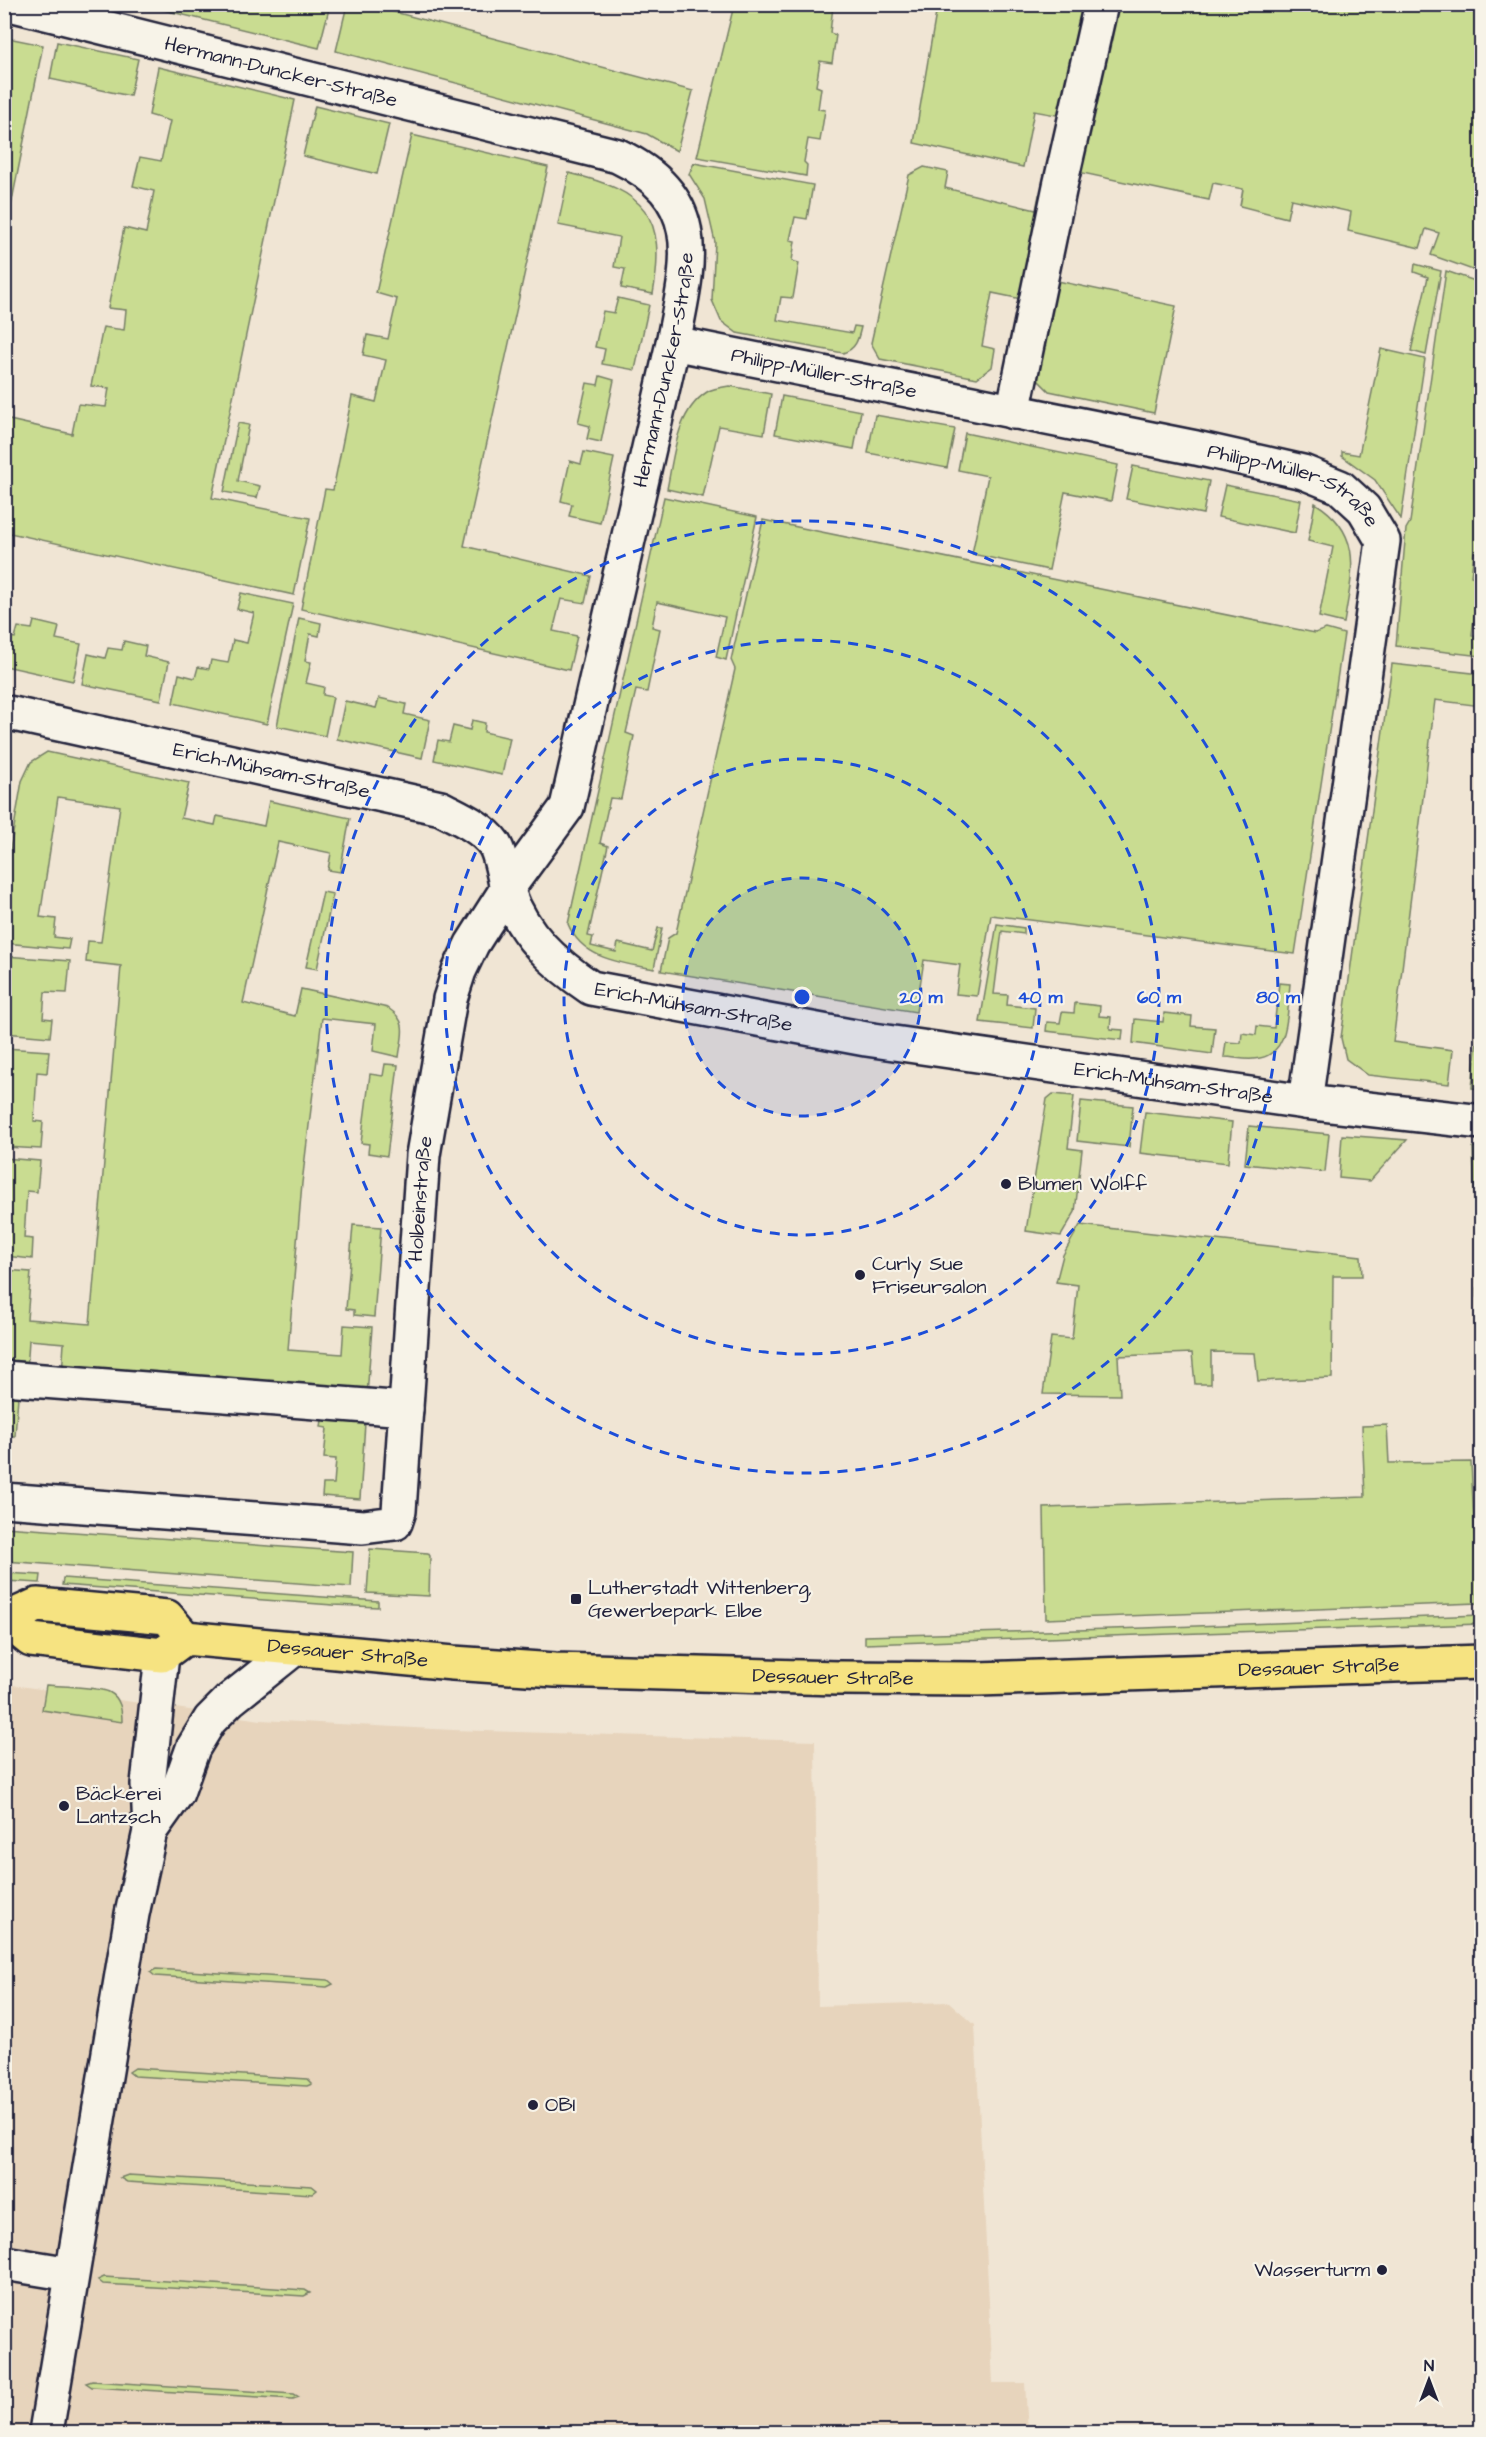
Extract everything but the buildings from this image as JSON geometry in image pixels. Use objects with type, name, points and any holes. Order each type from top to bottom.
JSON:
[{"type":"main road","points":[[5,1620],[37,1605],[167,1617],[173,1646]]},
{"type":"main road","name":"Dessauer Straße","points":[[173,1646],[295,1648],[555,1670],[916,1679],[1482,1662]]},
{"type":"street","name":"Hermann-Duncker-Straße","points":[[10,4],[618,156],[641,167],[659,182],[671,198],[687,236],[685,280],[673,343],[567,807],[507,889]]},
{"type":"street","points":[[1013,412],[1101,4]]},
{"type":"street","name":"Philipp-Müller-Straße","points":[[673,343],[1196,448],[1303,472],[1340,487],[1364,509],[1383,540],[1305,1102]]},
{"type":"street","name":"Erich-Mühsam-Straße","points":[[5,714],[441,808],[476,827],[494,844],[515,911],[534,940],[559,966],[591,988],[866,1039],[1305,1102],[1482,1122]]},
{"type":"street","name":"Holbeinstraße","points":[[4,1500],[363,1527],[395,1523],[399,1511],[423,1155],[444,1027],[459,971],[472,944],[507,889]]},
{"type":"street","points":[[4,1378],[406,1409]]},
{"type":"street","points":[[46,2433],[132,1914],[150,1831],[148,1784],[173,1646]]},
{"type":"street","points":[[150,1831],[177,1793],[193,1748],[210,1720],[230,1700],[295,1648]]},
{"type":"street","points":[[4,2263],[71,2274]]},
{"type":"shaded area","points":[[5,1684],[261,1720],[453,1730],[815,1741],[818,2006],[949,2002],[975,2025],[993,2383],[1025,2383],[1028,2432],[5,2432]]},
{"type":"green space","points":[[330,4],[319,48],[143,5]]},
{"type":"green space","points":[[820,4],[833,6],[830,33],[836,35],[832,63],[820,61],[816,86],[821,88],[818,109],[825,110],[820,141],[808,139],[804,162],[807,165],[806,176],[697,157],[734,5]]},
{"type":"green space","points":[[347,5],[368,5],[693,91],[677,151],[647,134],[336,51]]},
{"type":"green space","points":[[925,5],[1092,5],[1067,117],[1034,111],[1023,167],[914,143],[937,7]]},
{"type":"green space","points":[[1114,5],[1481,5],[1481,273],[1431,255],[1439,233],[1426,229],[1420,248],[1348,231],[1351,212],[1291,199],[1287,218],[1240,206],[1243,189],[1213,183],[1209,200],[1078,172]]},
{"type":"green space","points":[[8,38],[43,45],[5,236],[4,56]]},
{"type":"green space","points":[[57,42],[138,59],[130,96],[50,79]]},
{"type":"green space","points":[[158,67],[295,100],[212,498],[310,518],[294,595],[5,532],[5,419],[72,434],[78,404],[106,407],[109,388],[91,386],[103,327],[124,330],[126,310],[108,308],[124,228],[146,233],[154,191],[133,186],[140,157],[161,161],[170,121],[149,115]]},
{"type":"green space","points":[[315,106],[389,124],[377,174],[303,156]]},
{"type":"green space","points":[[412,135],[548,167],[464,546],[591,576],[585,603],[561,599],[553,631],[577,636],[569,670],[301,609],[325,489],[333,490],[352,396],[376,402],[386,360],[363,355],[367,335],[388,339],[397,299],[376,293]]},
{"type":"green space","points":[[694,163],[813,185],[807,219],[795,217],[790,240],[795,241],[792,261],[799,263],[793,298],[781,297],[777,320],[852,333],[854,326],[861,327],[851,349],[843,353],[737,333],[721,321],[712,300],[715,242],[705,199],[689,174]]},
{"type":"green space","points":[[924,167],[948,172],[945,188],[1036,210],[1039,195],[1044,199],[1026,300],[992,293],[982,346],[995,349],[992,367],[977,378],[880,359],[871,343],[909,175]]},
{"type":"green space","points":[[569,173],[616,188],[633,198],[645,211],[653,226],[656,244],[657,267],[653,294],[621,288],[625,269],[614,267],[619,237],[558,225]]},
{"type":"green space","points":[[1415,264],[1441,271],[1426,355],[1411,351],[1428,277],[1414,272]]},
{"type":"green space","points":[[1446,271],[1481,283],[1482,552],[1474,552],[1471,576],[1479,578],[1472,635],[1481,637],[1481,656],[1396,646],[1406,529],[1410,522]]},
{"type":"green space","points":[[1053,280],[1176,306],[1154,413],[1049,391],[1039,381],[1035,363]]},
{"type":"green space","points":[[618,298],[649,305],[635,370],[602,364],[605,349],[595,347],[603,311],[614,313]]},
{"type":"green space","points":[[1381,349],[1425,359],[1401,519],[1375,480],[1342,456],[1342,452],[1359,455]]},
{"type":"green space","points":[[600,376],[614,380],[601,442],[587,439],[590,426],[578,423],[587,383],[598,385]]},
{"type":"green space","points":[[730,386],[771,394],[764,434],[719,426],[703,497],[667,489],[678,436],[689,411],[707,392]]},
{"type":"green space","points":[[782,396],[861,411],[854,449],[775,434]]},
{"type":"green space","points":[[875,415],[955,429],[947,468],[868,453]]},
{"type":"green space","points":[[238,423],[249,425],[238,481],[260,486],[257,498],[224,492]]},
{"type":"green space","points":[[965,433],[1118,465],[1111,501],[1065,492],[1049,570],[972,554],[988,476],[958,470]]},
{"type":"green space","points":[[584,452],[614,458],[600,523],[569,516],[572,504],[561,501],[570,461],[581,464]]},
{"type":"green space","points":[[1133,466],[1209,481],[1203,514],[1126,499]]},
{"type":"green space","points":[[1225,485],[1301,500],[1295,533],[1218,517]]},
{"type":"green space","points":[[664,497],[757,517],[726,660],[716,657],[725,617],[657,602],[652,627],[660,629],[647,692],[636,690],[626,733],[634,736],[621,799],[610,798],[600,843],[608,846],[588,936],[593,937],[591,946],[616,952],[618,943],[652,951],[658,928],[662,928],[654,969],[616,961],[593,952],[574,936],[568,924]]},
{"type":"green space","points":[[1315,503],[1331,515],[1342,528],[1348,542],[1352,572],[1344,623],[1319,617],[1333,547],[1308,541]]},
{"type":"green space","points":[[763,520],[1315,633],[1326,629],[1344,634],[1295,954],[991,915],[977,996],[956,994],[960,965],[924,960],[916,1012],[661,971],[668,938],[676,933],[735,669],[731,660]]},
{"type":"green space","points":[[241,593],[293,604],[267,724],[173,703],[179,674],[195,678],[198,667],[209,669],[211,660],[228,663],[233,640],[247,643],[254,613],[237,609]]},
{"type":"green space","points":[[299,618],[321,623],[319,636],[310,634],[305,661],[311,662],[306,683],[324,687],[323,695],[333,697],[325,736],[277,726]]},
{"type":"green space","points":[[34,621],[59,627],[56,639],[81,644],[73,681],[5,666],[5,636],[15,638],[18,627],[32,629]]},
{"type":"green space","points":[[124,641],[146,646],[144,656],[169,662],[161,700],[82,684],[88,654],[105,658],[108,648],[122,650]]},
{"type":"green space","points":[[1392,664],[1481,674],[1481,706],[1435,700],[1393,1042],[1453,1050],[1449,1084],[1368,1075],[1346,1059],[1341,1038]]},
{"type":"green space","points":[[379,698],[406,704],[404,714],[430,720],[422,758],[337,739],[345,701],[376,708]]},
{"type":"green space","points":[[472,720],[485,723],[484,732],[510,738],[502,775],[434,760],[438,740],[449,742],[453,726],[470,730]]},
{"type":"green space","points":[[47,752],[189,783],[181,818],[215,825],[217,816],[264,826],[269,801],[350,818],[340,872],[328,870],[331,853],[278,842],[243,1003],[295,1016],[301,989],[388,1008],[395,1013],[402,1024],[399,1057],[373,1051],[376,1024],[322,1018],[302,1183],[288,1350],[342,1354],[344,1325],[372,1327],[367,1396],[62,1374],[64,1343],[29,1340],[27,1371],[5,1369],[4,1270],[31,1272],[27,1319],[90,1324],[121,966],[86,962],[88,941],[101,942],[120,806],[58,797],[40,917],[56,919],[54,937],[70,939],[68,949],[5,943],[5,879],[22,781],[31,762]]},
{"type":"green space","points":[[323,892],[333,894],[317,969],[306,967]]},
{"type":"green space","points":[[997,924],[1024,928],[1024,934],[1002,931],[994,994],[1008,995],[1007,1005],[1035,1008],[1033,1028],[980,1022]]},
{"type":"green space","points":[[5,956],[70,961],[67,993],[45,992],[43,1018],[52,1019],[50,1037],[5,1033]]},
{"type":"green space","points":[[1279,983],[1290,984],[1287,1020],[1281,1042],[1265,1057],[1246,1059],[1224,1057],[1226,1042],[1241,1043],[1242,1033],[1256,1035],[1257,1026],[1274,1028]]},
{"type":"green space","points":[[1481,998],[1481,1089],[1472,1088]]},
{"type":"green space","points":[[1075,1003],[1100,1006],[1099,1016],[1111,1017],[1110,1029],[1123,1030],[1122,1040],[1046,1031],[1047,1022],[1060,1023],[1062,1012],[1074,1013]]},
{"type":"green space","points":[[1164,1013],[1192,1016],[1191,1026],[1215,1028],[1212,1054],[1133,1043],[1135,1019],[1163,1022]]},
{"type":"green space","points":[[4,1048],[49,1051],[47,1073],[37,1072],[34,1121],[43,1122],[41,1149],[5,1147]]},
{"type":"green space","points":[[385,1064],[398,1065],[387,1156],[368,1153],[369,1144],[361,1143],[370,1074],[383,1076]]},
{"type":"green space","points":[[1053,1094],[1074,1096],[1068,1148],[1082,1150],[1075,1212],[1061,1236],[1026,1231],[1047,1099]]},
{"type":"green space","points":[[1081,1101],[1133,1106],[1129,1147],[1077,1141]]},
{"type":"green space","points":[[1145,1112],[1232,1122],[1228,1163],[1140,1153]]},
{"type":"green space","points":[[1249,1126],[1329,1134],[1325,1172],[1245,1164]]},
{"type":"green space","points":[[1342,1135],[1407,1140],[1370,1181],[1339,1178]]},
{"type":"green space","points":[[1473,1147],[1482,1148],[1481,1388]]},
{"type":"green space","points":[[4,1158],[40,1161],[37,1192],[27,1191],[24,1238],[33,1239],[32,1259],[5,1256]]},
{"type":"green space","points":[[353,1225],[381,1227],[374,1317],[354,1315],[354,1310],[346,1309]]},
{"type":"green space","points":[[1080,1225],[1361,1256],[1362,1276],[1333,1276],[1332,1378],[1258,1381],[1255,1353],[1211,1352],[1211,1384],[1195,1384],[1192,1353],[1118,1356],[1120,1395],[1043,1394],[1051,1337],[1072,1339],[1078,1285],[1056,1282],[1063,1255]]},
{"type":"green space","points":[[5,1396],[18,1397],[15,1436],[7,1436],[6,1459],[13,1460],[12,1474],[5,1473]]},
{"type":"green space","points":[[322,1420],[365,1423],[360,1499],[322,1496],[323,1484],[334,1484],[336,1459],[324,1458],[327,1428],[321,1427]]},
{"type":"green space","points":[[1387,1425],[1389,1463],[1471,1462],[1478,1603],[1046,1619],[1044,1508],[1365,1497],[1362,1426]]},
{"type":"green space","points":[[4,1527],[353,1552],[351,1587],[5,1561]]},
{"type":"green space","points":[[370,1549],[428,1553],[430,1556],[429,1596],[367,1593]]},
{"type":"green space","points":[[4,1573],[41,1575],[40,1583],[5,1581]]},
{"type":"green space","points":[[63,1578],[378,1601],[378,1607],[62,1585]]},
{"type":"green space","points":[[1480,1615],[1481,1624],[865,1644],[865,1636]]},
{"type":"green space","points":[[46,1685],[109,1692],[118,1701],[122,1722],[42,1710]]},
{"type":"green space","points":[[156,1969],[328,1980],[333,1984],[327,1987],[155,1976],[150,1972]]},
{"type":"green space","points":[[135,2068],[307,2079],[312,2084],[307,2086],[134,2076],[129,2072]]},
{"type":"green space","points":[[128,2175],[312,2186],[317,2190],[312,2194],[127,2182],[120,2178]]},
{"type":"green space","points":[[104,2277],[305,2290],[310,2293],[304,2296],[103,2284],[98,2280]]},
{"type":"green space","points":[[92,2381],[294,2394],[299,2397],[293,2399],[92,2387],[86,2383]]},
{"type":"place","name":"Blumen Wolff","points":[[1006,1184]]},
{"type":"place","name":"Curly Sue Friseursalon","points":[[860,1275]]},
{"type":"place","name":"Lutherstadt Wittenberg, Gewerbepark Elbe","points":[[576,1599]]},
{"type":"place","name":"Bäckerei Lantzsch","points":[[64,1806]]},
{"type":"place","name":"OBI","points":[[533,2105]]},
{"type":"place","name":"Wasserturm","points":[[1382,2270]]}]
